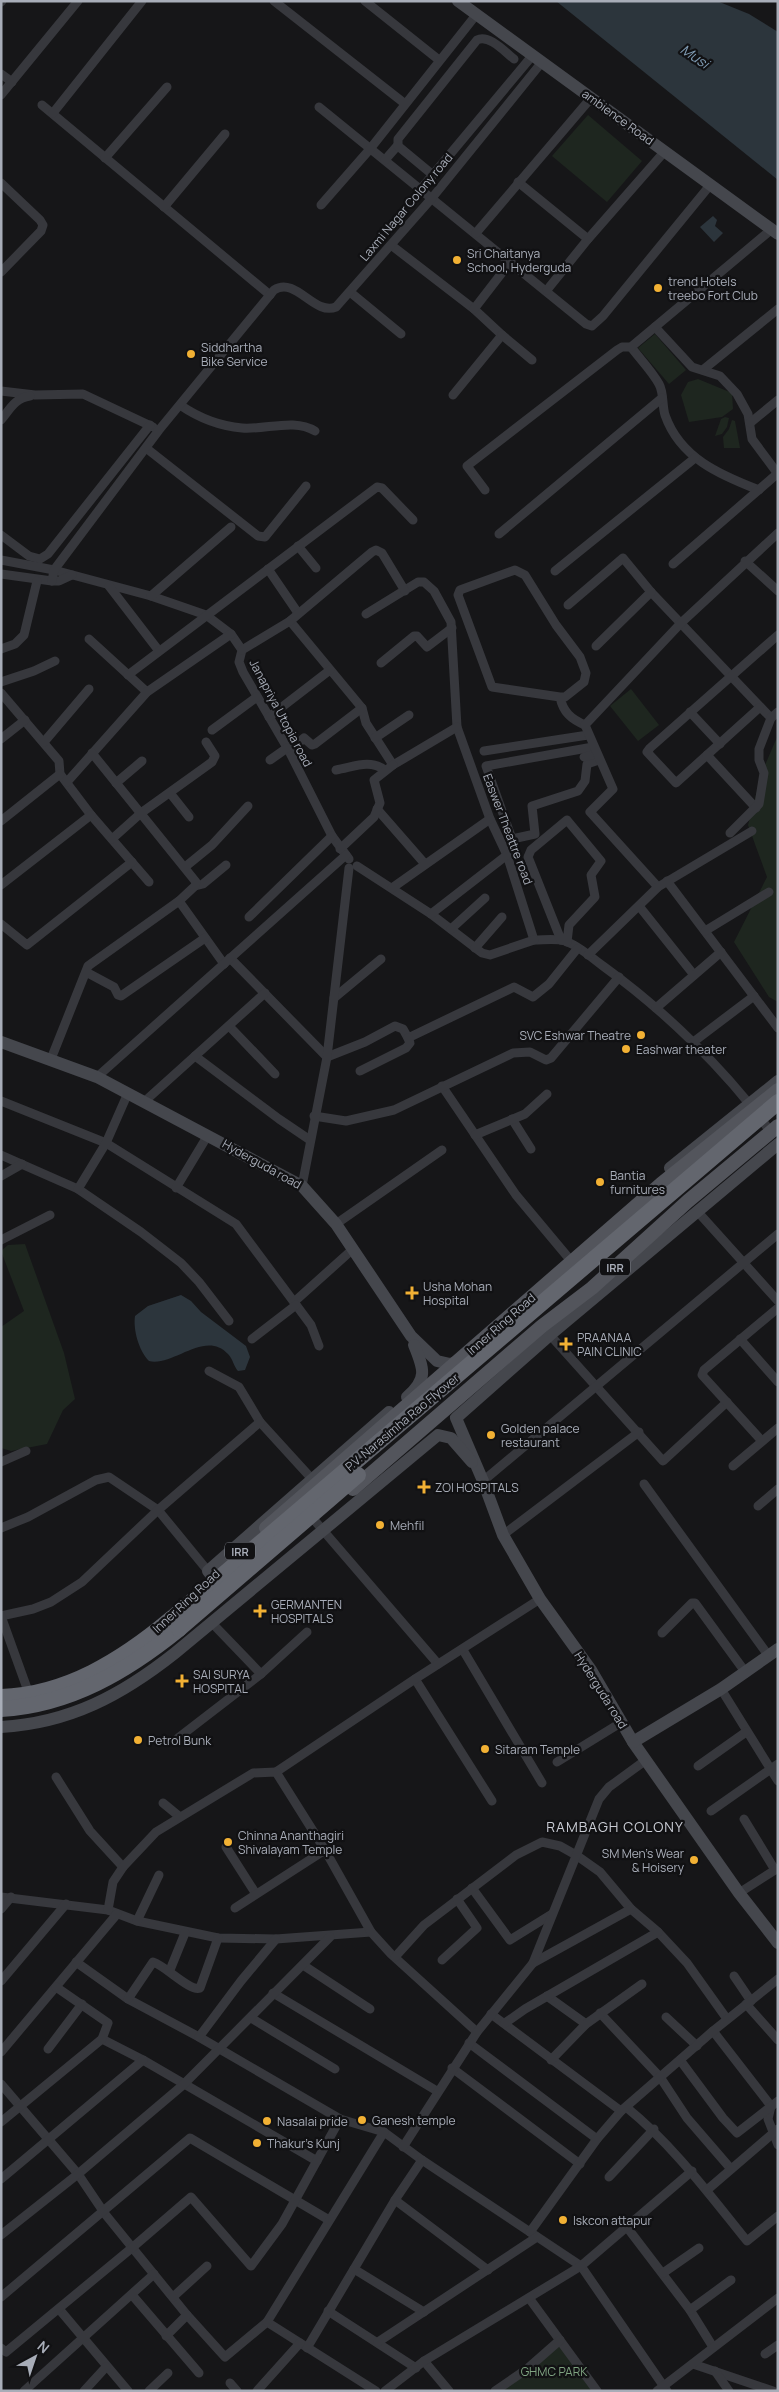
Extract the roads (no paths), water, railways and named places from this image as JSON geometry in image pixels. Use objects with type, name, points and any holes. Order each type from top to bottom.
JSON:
[{"type":"highway","name":"P.V. Narasimha Rao Flyover","points":[[1,1696],[29,1694],[74,1681],[95,1672],[134,1649],[778,1102]]},
{"type":"highway","name":"P.V. Narasimha Rao Flyover","points":[[1,1709],[31,1705],[78,1692],[121,1672],[141,1658],[186,1622],[778,1116]]},
{"type":"main road","name":"Inner Ring Road","points":[[1,1696],[28,1692],[73,1679],[114,1659],[170,1618],[210,1574],[752,1106],[778,1090]]},
{"type":"main road","name":"Inner Ring Road","points":[[1,1714],[34,1710],[81,1698],[116,1681],[208,1618],[319,1525],[528,1338],[592,1288],[688,1201],[775,1134]]},
{"type":"street","points":[[1,95],[78,1]]},
{"type":"street","points":[[53,113],[142,1]]},
{"type":"street","points":[[274,1],[404,103]]},
{"type":"street","points":[[365,1],[439,60]]},
{"type":"street","name":"ambience Road","points":[[458,1],[775,232]]},
{"type":"street","points":[[321,205],[370,149],[404,103],[476,15]]},
{"type":"street","points":[[385,160],[398,145],[398,139],[477,40],[487,38],[514,58]]},
{"type":"street","points":[[421,189],[537,59]]},
{"type":"street","name":"Laxmi Nagar Colony road","points":[[270,296],[280,286],[289,287],[324,308],[336,307],[432,198],[537,59]]},
{"type":"street","points":[[1,74],[12,82]]},
{"type":"street","points":[[105,158],[167,87]]},
{"type":"street","points":[[476,233],[591,98]]},
{"type":"street","points":[[42,105],[270,296],[159,430],[54,570],[52,581]]},
{"type":"street","points":[[319,107],[547,290],[586,324],[594,326],[711,184]]},
{"type":"street","points":[[164,207],[225,134]]},
{"type":"street","points":[[398,145],[433,175]]},
{"type":"street","points":[[547,290],[588,239],[665,151]]},
{"type":"street","points":[[518,182],[588,239]]},
{"type":"street","points":[[1,183],[40,220],[43,226],[41,231],[1,272]]},
{"type":"street","points":[[631,348],[775,232]]},
{"type":"street","points":[[392,245],[474,309],[532,360]]},
{"type":"street","points":[[474,309],[511,261]]},
{"type":"street","points":[[350,292],[401,334]]},
{"type":"street","points":[[704,370],[778,309]]},
{"type":"street","points":[[655,327],[692,367],[720,376],[737,394],[745,406],[752,439],[778,474],[673,564]]},
{"type":"street","points":[[453,395],[502,335]]},
{"type":"street","points":[[485,490],[467,466],[622,347],[631,348],[660,385],[669,424],[695,458],[712,470],[759,490]]},
{"type":"street","points":[[1,390],[35,395],[83,394],[159,430]]},
{"type":"street","points":[[1,420],[13,404],[21,398],[35,395]]},
{"type":"street","points":[[499,534],[662,398]]},
{"type":"street","points":[[750,423],[778,400]]},
{"type":"street","points":[[180,405],[210,422],[236,427],[306,426],[315,431]]},
{"type":"street","points":[[1,535],[29,556],[40,559],[48,554],[150,425]]},
{"type":"street","points":[[146,448],[258,536],[265,537],[306,486]]},
{"type":"street","points":[[556,571],[695,458]]},
{"type":"street","points":[[128,675],[377,487],[382,488],[413,520]]},
{"type":"street","points":[[151,596],[231,527]]},
{"type":"street","points":[[585,725],[681,623],[745,561],[778,533]]},
{"type":"street","points":[[298,546],[316,568]]},
{"type":"street","points":[[242,650],[290,621],[376,550],[382,553],[405,591]]},
{"type":"street","points":[[568,605],[623,558],[651,592],[732,675],[760,708],[774,715],[759,749],[759,760],[764,773],[759,804],[730,833]]},
{"type":"street","name":"Janapriya Utopia road","points":[[1,560],[54,570],[151,596],[206,615],[231,634],[242,650],[239,662],[257,697],[288,750],[332,836],[348,859]]},
{"type":"street","points":[[745,561],[778,591]]},
{"type":"street","points":[[268,569],[298,614]]},
{"type":"street","points":[[515,570],[525,575],[556,625],[580,657],[586,673],[584,682],[565,697],[560,697],[492,687],[488,682],[458,595],[460,590],[515,570]]},
{"type":"street","points":[[1,574],[25,582]]},
{"type":"street","points":[[1,580],[36,584],[59,581],[72,575]]},
{"type":"street","name":"Easwer Theattre road","points":[[366,614],[418,582],[424,582],[434,591],[445,608],[452,628],[457,727],[490,819],[507,855],[534,940]]},
{"type":"street","points":[[1,649],[21,641],[36,584]]},
{"type":"street","points":[[110,586],[159,651]]},
{"type":"street","points":[[596,646],[651,592]]},
{"type":"street","points":[[290,621],[362,708],[366,723],[389,768]]},
{"type":"street","points":[[381,663],[414,636],[417,636],[427,647],[452,628]]},
{"type":"street","points":[[1,821],[64,778],[92,753],[147,692],[231,634]]},
{"type":"street","points":[[760,708],[676,783],[647,752],[778,635]]},
{"type":"street","points":[[89,639],[147,692]]},
{"type":"street","points":[[1,682],[34,671],[55,661]]},
{"type":"street","points":[[269,717],[330,670]]},
{"type":"street","points":[[44,742],[89,689]]},
{"type":"street","points":[[1,692],[60,761],[64,778],[91,815],[149,882]]},
{"type":"street","points":[[212,730],[257,697]]},
{"type":"street","points":[[560,697],[562,708],[568,715],[585,725],[613,790],[590,812],[658,887]]},
{"type":"street","points":[[270,760],[304,738],[312,745],[315,744],[362,708]]},
{"type":"street","points":[[690,712],[720,744]]},
{"type":"street","points":[[375,738],[408,715]]},
{"type":"street","points":[[1,740],[25,720]]},
{"type":"street","points":[[97,1077],[227,961],[348,859],[378,809],[380,803],[378,790],[374,782],[389,768],[457,727]]},
{"type":"street","points":[[484,751],[588,735]]},
{"type":"street","points":[[112,839],[142,813],[215,759],[206,742]]},
{"type":"street","points":[[92,753],[195,879],[195,886]]},
{"type":"street","points":[[584,757],[585,781],[578,792],[532,806],[535,834],[512,839],[486,766],[584,757],[596,754]]},
{"type":"street","points":[[584,757],[596,754]]},
{"type":"street","points":[[707,755],[756,808]]},
{"type":"street","points":[[116,783],[142,761]]},
{"type":"street","points":[[336,770],[370,763],[389,768]]},
{"type":"street","points":[[170,793],[189,816]]},
{"type":"street","points":[[185,867],[212,846],[248,806]]},
{"type":"street","points":[[378,809],[425,864]]},
{"type":"street","points":[[1,885],[91,815]]},
{"type":"street","points":[[392,888],[490,819]]},
{"type":"street","points":[[564,941],[569,925],[594,901],[595,894],[591,886],[591,875],[601,861],[567,820],[531,850],[528,857],[557,929],[564,941],[619,977],[656,1008],[752,1106],[775,1134],[697,1211],[550,1335],[639,1432],[664,1464],[727,1402]]},
{"type":"street","points":[[588,955],[658,887],[752,831]]},
{"type":"street","points":[[249,918],[332,836]]},
{"type":"street","points":[[432,914],[507,855]]},
{"type":"street","points":[[348,859],[432,914],[482,953],[490,954],[534,940],[564,941]]},
{"type":"street","points":[[302,1186],[314,1116],[327,1057],[348,859]]},
{"type":"street","points":[[3,928],[27,945],[132,862]]},
{"type":"street","points":[[50,1059],[88,966],[179,901],[195,886],[204,884],[226,865]]},
{"type":"street","points":[[667,881],[778,1028]]},
{"type":"street","points":[[705,931],[769,892]]},
{"type":"street","points":[[451,929],[485,898]]},
{"type":"street","points":[[179,901],[205,938],[227,961],[265,993],[327,1057]]},
{"type":"street","points":[[639,906],[694,975]]},
{"type":"street","points":[[475,948],[502,917]]},
{"type":"street","points":[[557,929],[568,930]]},
{"type":"street","points":[[86,972],[114,987],[118,995],[121,996],[205,938]]},
{"type":"street","points":[[408,1038],[514,987],[520,988],[528,996],[536,995],[549,984],[577,949]]},
{"type":"street","points":[[656,1008],[721,952]]},
{"type":"street","points":[[334,998],[380,959]]},
{"type":"street","points":[[314,1116],[346,1121],[359,1120],[394,1110],[513,1053],[530,1052],[546,1060],[551,1058],[619,977]]},
{"type":"street","points":[[145,1100],[265,993]]},
{"type":"street","points":[[692,1043],[754,996]]},
{"type":"street","points":[[229,1026],[275,1074]]},
{"type":"street","points":[[327,1057],[365,1042],[395,1026],[403,1029],[410,1043],[406,1048],[360,1071]]},
{"type":"street","name":"Hyderguda road","points":[[1,1042],[97,1077],[145,1100],[302,1186],[336,1224],[411,1336],[437,1361],[450,1364],[457,1362]]},
{"type":"street","points":[[195,1056],[310,1140]]},
{"type":"street","points":[[752,1106],[778,1081]]},
{"type":"street","points":[[442,1086],[516,1195],[572,1262]]},
{"type":"street","points":[[78,1189],[106,1143],[128,1093]]},
{"type":"street","points":[[475,1135],[525,1114],[547,1094]]},
{"type":"street","points":[[1,1100],[106,1143],[236,1224],[311,1325],[319,1346]]},
{"type":"street","points":[[512,1119],[531,1149]]},
{"type":"street","points":[[176,1188],[208,1135]]},
{"type":"street","points":[[336,1224],[442,1150]]},
{"type":"street","points":[[1,1155],[78,1189],[141,1232],[181,1263],[199,1282],[229,1321]]},
{"type":"street","points":[[1,1176],[22,1164]]},
{"type":"street","points":[[697,1211],[778,1301]]},
{"type":"street","points":[[1,1240],[50,1215]]},
{"type":"street","points":[[484,1480],[778,1234]]},
{"type":"street","points":[[252,1339],[295,1303],[353,1249]]},
{"type":"street","points":[[762,1440],[702,1375],[704,1370],[778,1308]]},
{"type":"street","name":"Hyderguda road","points":[[550,1335],[456,1418],[484,1480],[504,1534],[540,1599],[591,1670],[633,1742],[739,1893],[778,1943]]},
{"type":"street","points":[[1,1528],[109,1476],[158,1510],[210,1574],[312,1479],[418,1388],[423,1375],[422,1364],[411,1336]]},
{"type":"street","points":[[740,1340],[778,1382]]},
{"type":"street","points":[[209,1371],[239,1387],[260,1422],[312,1479]]},
{"type":"street","points":[[28,1692],[1,1616],[33,1609],[52,1602],[82,1582],[158,1510],[260,1422]]},
{"type":"street","points":[[734,1466],[778,1428]]},
{"type":"street","points":[[504,1534],[639,1432]]},
{"type":"street","points":[[438,1664],[319,1525],[438,1435],[451,1438],[464,1455],[477,1466]]},
{"type":"street","points":[[1,1462],[26,1451]]},
{"type":"street","points":[[633,1742],[746,1673],[773,1652],[644,1484]]},
{"type":"street","points":[[758,1506],[778,1489]]},
{"type":"street","points":[[108,1910],[113,1882],[122,1867],[156,1832],[253,1773],[276,1772],[415,1679],[540,1599]]},
{"type":"street","points":[[662,1633],[692,1603],[695,1603],[746,1673]]},
{"type":"street","points":[[1,1727],[50,1719],[99,1704],[138,1681],[208,1618],[261,1674]]},
{"type":"street","points":[[178,1738],[261,1674],[307,1632]]},
{"type":"street","points":[[463,1650],[542,1784]]},
{"type":"street","points":[[415,1679],[492,1801]]},
{"type":"street","points":[[721,1689],[778,1781]]},
{"type":"street","points":[[557,1762],[622,1722]]},
{"type":"street","points":[[698,1766],[746,1732]]},
{"type":"street","points":[[403,2147],[469,2043],[533,1963],[598,1799],[609,1787],[646,1760]]},
{"type":"street","points":[[711,1811],[778,1764]]},
{"type":"street","points":[[276,1772],[371,1932],[395,1957],[477,2032]]},
{"type":"street","points":[[56,1777],[90,1831],[122,1867]]},
{"type":"street","points":[[163,1803],[180,1818]]},
{"type":"street","points":[[739,1893],[776,1869],[744,1819]]},
{"type":"street","points":[[395,1957],[424,1925],[457,1899],[516,1855],[542,1842],[560,1846],[600,1872],[632,1909],[658,1932],[687,1963],[727,2019]]},
{"type":"street","points":[[226,1847],[256,1894]]},
{"type":"street","points":[[234,1908],[324,1850]]},
{"type":"street","points":[[137,1922],[159,1876]]},
{"type":"street","points":[[472,1888],[510,1940],[553,1914]]},
{"type":"street","points":[[1,1897],[108,1910],[137,1922],[218,1938],[276,1939],[330,1937],[371,1932]]},
{"type":"street","points":[[1,1909],[11,1897]]},
{"type":"street","points":[[442,1960],[477,1928],[457,1899]]},
{"type":"street","points":[[1,1981],[66,1904]]},
{"type":"street","points":[[533,1963],[632,1909]]},
{"type":"street","points":[[2,2048],[117,1914]]},
{"type":"street","points":[[170,1970],[185,1932]]},
{"type":"street","points":[[504,2023],[658,1932]]},
{"type":"street","points":[[1,2235],[78,2174],[183,2085],[330,1937]]},
{"type":"street","points":[[128,1999],[150,1964],[154,1962],[170,1970],[192,1988],[200,1988],[218,1938]]},
{"type":"street","points":[[199,2037],[241,1981],[276,1939]]},
{"type":"street","points":[[76,1962],[128,1999],[219,2048],[340,2119],[384,2132],[422,2160],[580,2266],[663,2389],[713,2347],[778,2298]]},
{"type":"street","points":[[303,1965],[370,2008]]},
{"type":"street","points":[[734,1976],[748,2002],[778,2040]]},
{"type":"street","points":[[378,2342],[488,2270],[533,2235],[597,2139],[624,2109],[712,2031],[778,1979]]},
{"type":"street","points":[[552,2060],[586,2024],[642,1984]]},
{"type":"street","points":[[1,2122],[102,2039],[108,2023],[56,1986]]},
{"type":"street","points":[[273,1993],[437,2092]]},
{"type":"street","points":[[547,1996],[586,2024]]},
{"type":"street","points":[[48,2050],[82,2004]]},
{"type":"street","points":[[600,2013],[660,2077],[687,2118],[731,2169]]},
{"type":"street","points":[[491,2014],[552,2060],[654,2129],[692,2171],[747,2241],[778,2216]]},
{"type":"street","points":[[666,2017],[697,2046]]},
{"type":"street","points":[[251,2018],[335,2069]]},
{"type":"street","points":[[712,2031],[774,2104]]},
{"type":"street","points":[[102,2039],[143,2060],[183,2085],[317,2161]]},
{"type":"street","points":[[469,2043],[597,2139]]},
{"type":"street","points":[[1,2179],[143,2060]]},
{"type":"street","points":[[680,2060],[723,2118],[737,2133],[774,2104]]},
{"type":"street","points":[[452,2068],[580,2164]]},
{"type":"street","points":[[1,2084],[78,2174],[103,2211],[187,2315],[225,2358],[267,2322],[384,2132]]},
{"type":"street","points":[[774,2104],[768,2119],[775,2131],[778,2145]]},
{"type":"street","points":[[1,2348],[6,2352],[59,2310],[191,2197],[251,2266],[282,2224],[340,2119]]},
{"type":"street","points":[[609,2177],[654,2129]]},
{"type":"street","points":[[707,2190],[775,2131]]},
{"type":"street","points":[[1,2296],[190,2138],[329,2220]]},
{"type":"street","points":[[257,2391],[304,2346],[328,2311],[395,2200],[422,2160]]},
{"type":"street","points":[[385,2391],[424,2361],[580,2266],[692,2171]]},
{"type":"street","points":[[395,2200],[488,2270]]},
{"type":"street","points":[[626,2226],[690,2310],[713,2347]]},
{"type":"street","points":[[663,2273],[699,2248]]},
{"type":"street","points":[[173,2297],[207,2266]]},
{"type":"street","points":[[354,2269],[424,2312]]},
{"type":"street","points":[[24,2391],[132,2296],[154,2274]]},
{"type":"street","points":[[690,2310],[731,2280]]},
{"type":"street","points":[[132,2296],[199,2373]]},
{"type":"street","points":[[529,2298],[597,2391]]},
{"type":"street","points":[[59,2310],[106,2368],[128,2391]]},
{"type":"street","points":[[328,2311],[416,2368]]},
{"type":"street","points":[[166,2336],[187,2315]]},
{"type":"street","points":[[267,2322],[376,2391]]},
{"type":"street","points":[[495,2391],[527,2368],[560,2340]]},
{"type":"street","points":[[765,2354],[778,2344]]},
{"type":"street","points":[[424,2361],[449,2391]]},
{"type":"street","points":[[693,2364],[774,2388]]},
{"type":"street","points":[[84,2391],[106,2368]]},
{"type":"street","points":[[716,2371],[729,2391]]},
{"type":"street","points":[[149,2391],[168,2373]]},
{"type":"street","points":[[230,2383],[237,2391]]},
{"type":"water","name":"Musi","points":[[556,1],[717,1],[749,14],[778,32],[778,180]]},
{"type":"water","points":[[713,216],[717,220],[715,226],[723,233],[714,242],[700,227]]},
{"type":"water","points":[[181,1295],[246,1346],[250,1357],[245,1370],[238,1371],[228,1354],[219,1347],[209,1345],[158,1361],[149,1361],[145,1357],[135,1328],[135,1316],[148,1306]]},
{"type":"place","name":"Sri Chaitanya School, Hyderguda","points":[[457,260]]},
{"type":"place","name":"trend Hotels treebo Fort Club","points":[[658,288]]},
{"type":"place","name":"Siddhartha Bike Service","points":[[191,354]]},
{"type":"place","name":"SVC Eshwar Theatre","points":[[641,1035]]},
{"type":"place","name":"Eashwar theater","points":[[626,1049]]},
{"type":"place","name":"Bantia furnitures","points":[[600,1182]]},
{"type":"place","name":"Usha Mohan Hospital","points":[[412,1293]]},
{"type":"place","name":"PRAANAA PAIN CLINIC","points":[[566,1344]]},
{"type":"place","name":"Golden palace restaurant","points":[[491,1435]]},
{"type":"place","name":"ZOI HOSPITALS","points":[[424,1487]]},
{"type":"place","name":"Mehfil","points":[[380,1525]]},
{"type":"place","name":"GERMANTEN HOSPITALS","points":[[260,1611]]},
{"type":"place","name":"SAI SURYA HOSPITAL","points":[[182,1681]]},
{"type":"place","name":"Petrol Bunk","points":[[138,1740]]},
{"type":"place","name":"Sitaram Temple","points":[[485,1749]]},
{"type":"place","name":"Chinna Ananthagiri Shivalayam Temple","points":[[228,1842]]},
{"type":"place","name":"SM Men's Wear & Hoisery","points":[[694,1860]]},
{"type":"place","name":"Ganesh temple","points":[[362,2120]]},
{"type":"place","name":"Nasalai pride","points":[[267,2121]]},
{"type":"place","name":"Thakur's Kunj","points":[[257,2143]]},
{"type":"place","name":"Iskcon attapur","points":[[563,2220]]},
{"type":"district","name":"RAMBAGH COLONY","points":[[615,1826]]},
{"type":"park label","name":"GHMC PARK","points":[[554,2371]]}]
